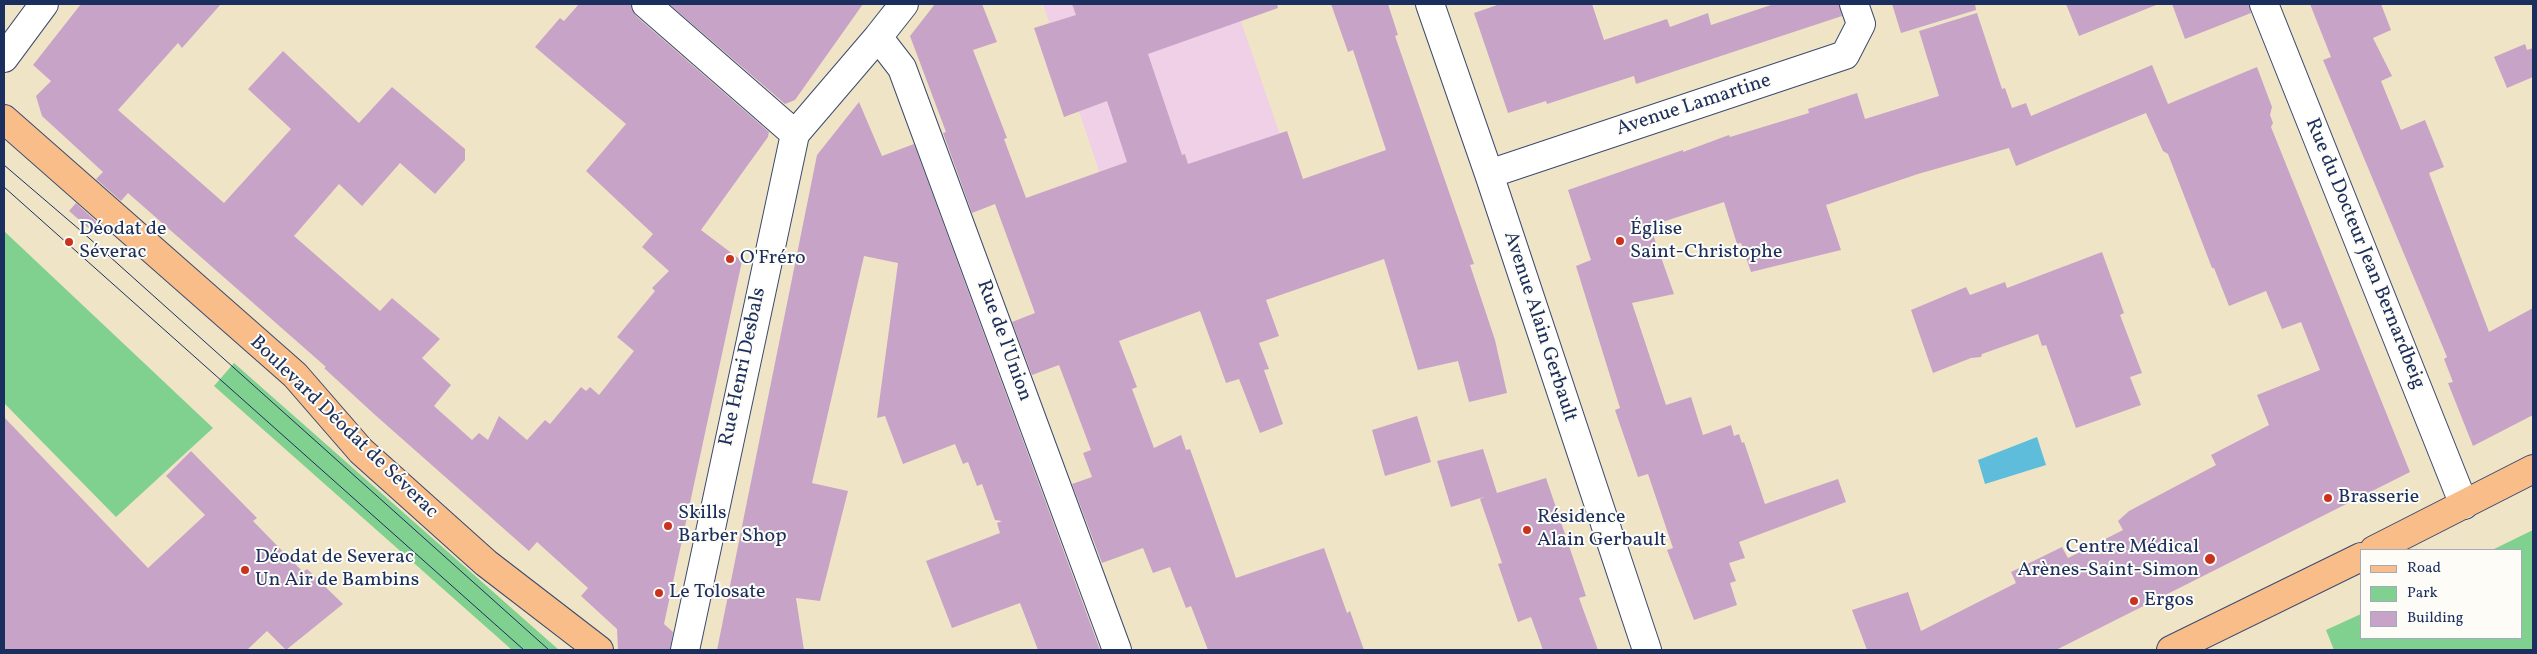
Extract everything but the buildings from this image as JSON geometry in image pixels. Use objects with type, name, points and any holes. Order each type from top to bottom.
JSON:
[{"type":"main road","name":"Boulevard Déodat de Séverac","points":[[4,119],[295,376],[361,451],[486,563],[599,650]]},
{"type":"main road","points":[[2376,549],[2533,470]]},
{"type":"main road","points":[[2171,650],[2360,557]]},
{"type":"street","points":[[4,58],[44,4]]},
{"type":"street","points":[[646,4],[794,134]]},
{"type":"street","name":"Rue Henri Desbals","points":[[685,650],[794,134],[904,4]]},
{"type":"street","name":"Avenue Alain Gerbault","points":[[1430,4],[1489,174],[1647,650]]},
{"type":"street","name":"Avenue Lamartine","points":[[1489,174],[1845,55],[1861,24],[1854,4]]},
{"type":"street","name":"Rue du Docteur Jean Bernardbeig","points":[[2264,4],[2464,505]]},
{"type":"street","name":"Rue de l'Union","points":[[878,37],[902,68],[1117,650]]},
{"type":"shaded area","points":[[1043,4],[1235,4],[1296,181],[1122,240]]},
{"type":"green space","points":[[4,231],[213,428],[116,517],[4,403]]},
{"type":"green space","points":[[234,363],[559,650],[512,650],[214,386]]},
{"type":"green space","points":[[2533,530],[2533,650],[2334,650],[2326,630],[2360,614],[2360,639],[2522,639],[2522,549],[2494,549]]},
{"type":"water","points":[[2037,437],[2046,465],[1985,484],[1978,460]]},
{"type":"tram line","points":[[4,165],[80,230],[549,650]]},
{"type":"tram line","points":[[4,187],[524,650]]},
{"type":"place","name":"Église Saint-Christophe","points":[[1620,241]]},
{"type":"place","name":"Déodat de Séverac","points":[[69,242]]},
{"type":"place","name":"O'Fréro","points":[[730,259]]},
{"type":"place","name":"Brasserie","points":[[2328,498]]},
{"type":"place","name":"Skills Barber Shop","points":[[668,526]]},
{"type":"place","name":"Résidence Alain Gerbault","points":[[1527,530]]},
{"type":"place","name":"Centre Médical Arènes-Saint-Simon","points":[[2210,559]]},
{"type":"place","name":"Déodat de Severac Un Air de Bambins","points":[[245,570]]},
{"type":"place","name":"Le Tolosate","points":[[659,593]]},
{"type":"place","name":"Ergos","points":[[2134,601]]}]
